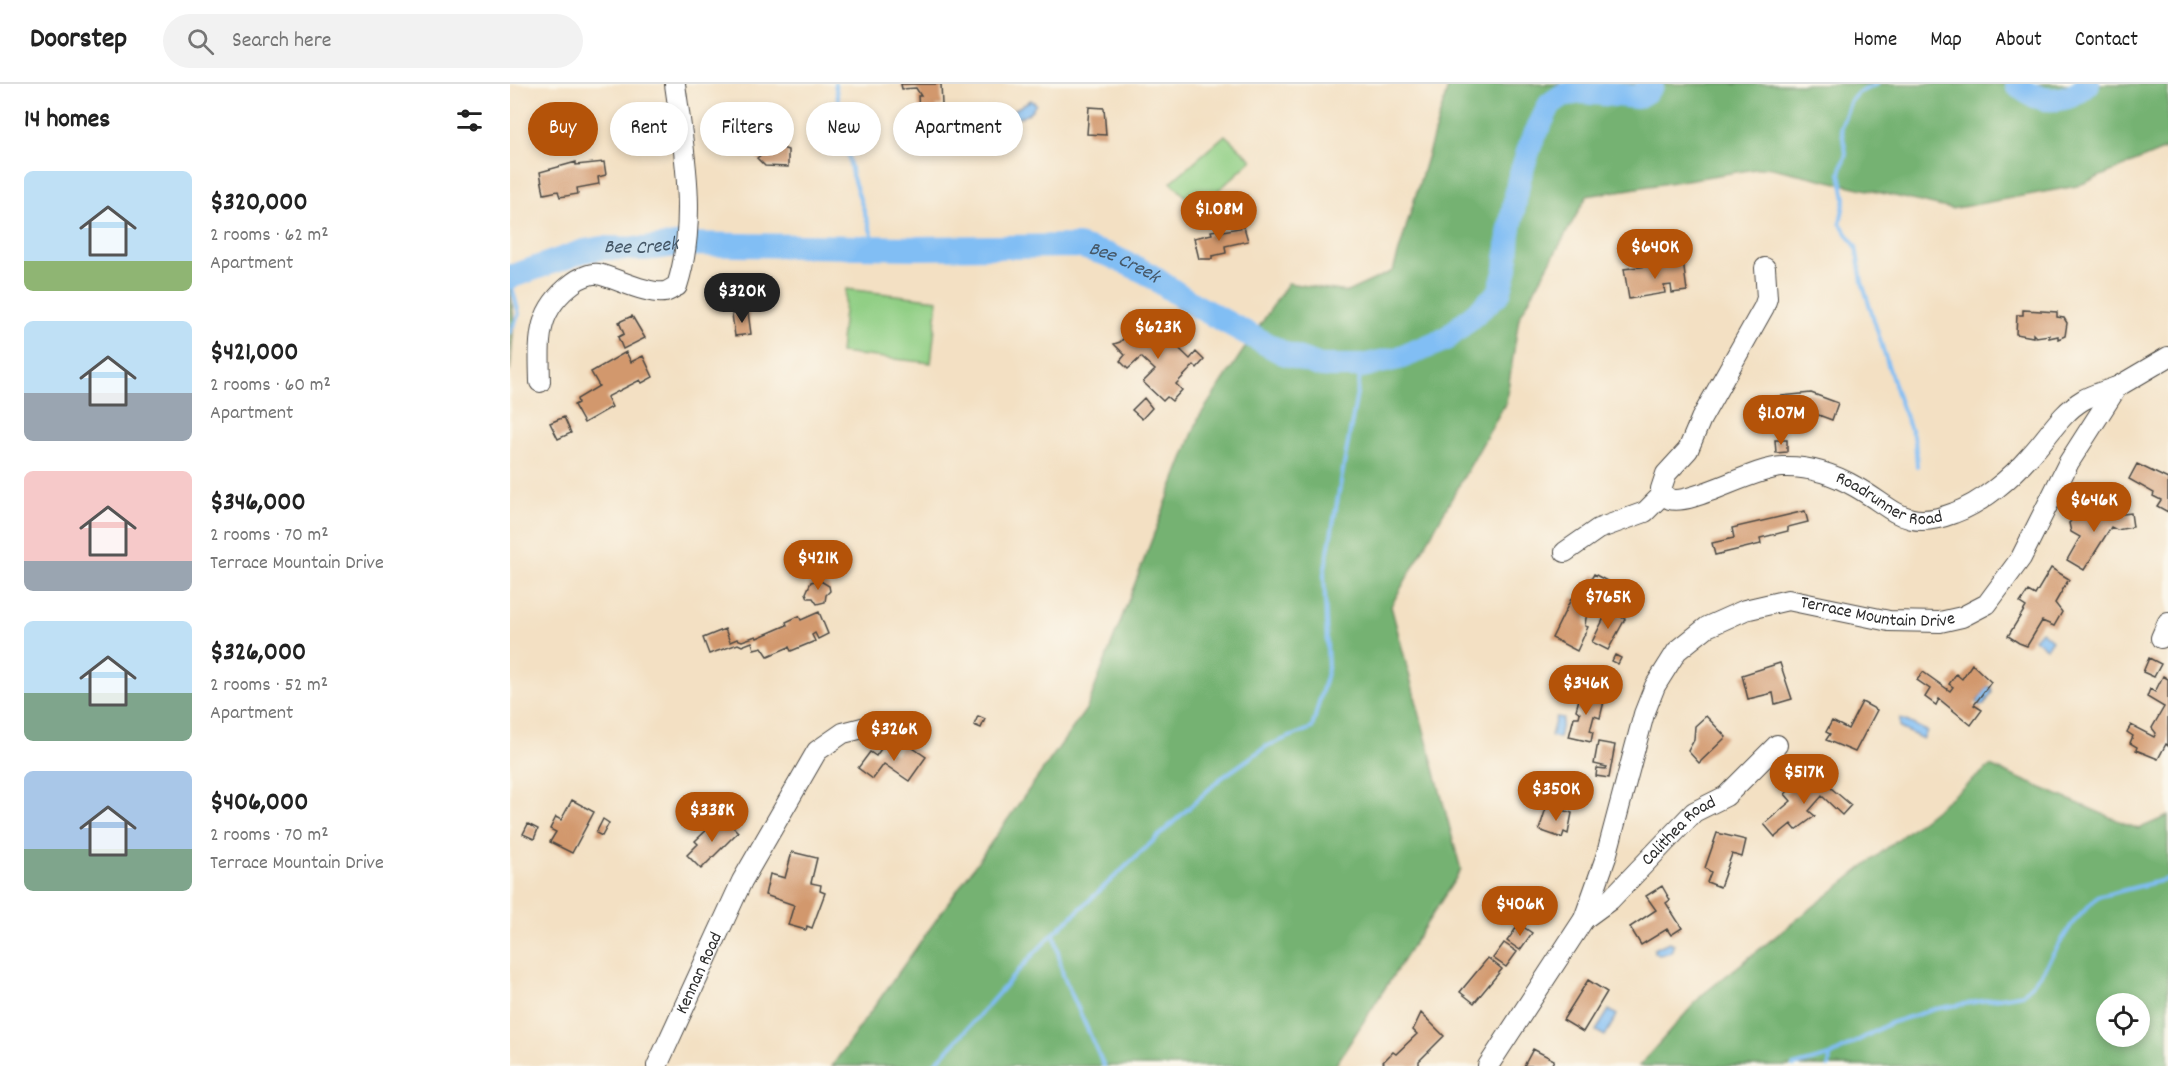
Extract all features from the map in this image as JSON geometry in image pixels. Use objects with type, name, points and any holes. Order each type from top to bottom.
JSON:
[{"type":"street","points":[[540,382],[540,356],[546,311],[560,293],[577,280],[595,273],[665,292],[677,286],[687,245],[683,142],[675,84]]},
{"type":"street","points":[[1565,552],[1598,529],[1645,512],[1663,494],[1661,489],[1666,474],[1688,450],[1701,419],[1764,307],[1767,298],[1765,268]]},
{"type":"street","name":"Terrace Mountain Drive","points":[[1488,1066],[1584,919],[1606,857],[1644,714],[1655,686],[1677,651],[1707,627],[1745,610],[1788,600],[1888,621],[1929,622],[1962,617],[1987,603],[2021,558],[2069,462],[2117,387],[2168,357]]},
{"type":"street","name":"Roadrunner Road","points":[[1663,494],[1671,500],[1685,499],[1753,473],[1781,467],[1812,469],[1856,487],[1890,512],[1906,519],[1922,522],[1940,518],[1958,512],[1995,488],[2030,457],[2066,413],[2084,399],[2117,387]]},
{"type":"street","name":"Kennan Road","points":[[657,1066],[742,881],[817,751],[843,733],[878,724]]},
{"type":"street","name":"Calithea Road","points":[[1584,919],[1610,900],[1694,812],[1726,796],[1777,745]]},
{"type":"green space","points":[[1449,84],[2168,84],[2168,148],[2077,186],[1951,209],[1768,167],[1587,196],[1519,318],[1506,402],[1391,606],[1461,870],[1335,1066],[832,1066],[1087,708],[1199,417],[1288,283],[1347,292],[1393,271]]},
{"type":"green space","points":[[1225,135],[1252,160],[1198,209],[1171,182]]},
{"type":"green space","points":[[510,288],[514,322],[510,371]]},
{"type":"green space","points":[[846,289],[938,300],[931,363],[840,353]]},
{"type":"green space","points":[[1990,766],[2138,829],[2168,816],[2168,1066],[1639,1066],[1702,995]]},
{"type":"water","points":[[1031,100],[1036,104],[1023,116],[1023,105]]},
{"type":"water","points":[[2041,631],[2052,640],[2046,648],[2034,639]]},
{"type":"water","points":[[1987,687],[1991,687],[1992,692],[1984,705],[1980,706],[1977,702]]},
{"type":"water","points":[[1556,717],[1563,718],[1559,738],[1551,736]]},
{"type":"water","points":[[1900,718],[1927,731],[1923,739],[1900,728]]},
{"type":"water","points":[[1669,942],[1674,944],[1671,952],[1659,955],[1654,952],[1654,949]]},
{"type":"water","points":[[1609,1010],[1617,1015],[1605,1036],[1596,1031]]},
{"type":"building","points":[[901,84],[941,84],[942,102],[918,102],[918,96],[921,96],[916,88],[902,89]]},
{"type":"building","points":[[1089,107],[1104,108],[1106,135],[1087,134]]},
{"type":"building","points":[[760,156],[788,156],[788,167],[765,166],[757,158]]},
{"type":"building","points":[[576,162],[576,165],[604,162],[606,175],[598,177],[599,184],[577,188],[578,194],[560,197],[558,191],[544,194],[540,172]]},
{"type":"building","points":[[1244,227],[1248,241],[1225,246],[1226,253],[1212,256],[1212,259],[1199,259],[1194,238],[1212,234],[1211,231],[1217,230],[1218,232]]},
{"type":"building","points":[[1683,261],[1687,291],[1672,293],[1671,285],[1664,286],[1665,293],[1629,299],[1624,269],[1662,264],[1662,268],[1670,267],[1669,263]]},
{"type":"building","points":[[2023,310],[2057,312],[2057,317],[2064,318],[2067,323],[2065,336],[2058,339],[2058,336],[2049,338],[2049,335],[2036,337],[2033,334],[2033,337],[2016,334],[2017,315],[2023,315]]},
{"type":"building","points":[[748,312],[751,334],[735,336],[732,314]]},
{"type":"building","points":[[632,316],[645,338],[623,349],[618,337],[624,334],[619,322]]},
{"type":"building","points":[[1153,323],[1190,359],[1196,352],[1204,360],[1197,368],[1194,365],[1176,384],[1182,390],[1172,401],[1167,397],[1163,401],[1143,382],[1155,370],[1141,357],[1128,369],[1120,361],[1125,355],[1114,344],[1120,342],[1135,327],[1142,334]]},
{"type":"building","points":[[626,352],[631,362],[643,356],[653,377],[642,383],[640,380],[607,397],[612,407],[584,423],[574,405],[578,403],[577,399],[599,386],[591,372]]},
{"type":"building","points":[[1811,393],[1838,403],[1832,420],[1805,410],[1775,413],[1772,397]]},
{"type":"building","points":[[1144,398],[1152,408],[1142,419],[1132,410]]},
{"type":"building","points":[[564,417],[571,433],[558,439],[550,423]]},
{"type":"building","points":[[1775,440],[1787,440],[1787,452],[1776,453]]},
{"type":"building","points":[[2137,464],[2168,479],[2168,512],[2157,506],[2161,500],[2153,496],[2154,493],[2129,479]]},
{"type":"building","points":[[2098,505],[2115,515],[2131,513],[2133,527],[2117,530],[2111,527],[2084,570],[2067,560],[2080,537],[2071,532],[2069,523],[2075,517],[2083,518],[2089,508],[2094,511]]},
{"type":"building","points":[[1805,511],[1808,522],[1788,527],[1788,531],[1760,538],[1761,544],[1715,555],[1712,543],[1734,538],[1732,528]]},
{"type":"building","points":[[2051,568],[2069,579],[2055,603],[2062,612],[2054,626],[2042,621],[2027,646],[2008,636],[2026,607],[2020,603],[2028,591],[2035,595]]},
{"type":"building","points":[[1594,574],[1622,589],[1611,607],[1583,593]]},
{"type":"building","points":[[819,580],[829,586],[830,591],[826,595],[825,602],[817,604],[813,598],[808,598],[806,593],[811,582]]},
{"type":"building","points":[[1572,597],[1592,607],[1586,618],[1585,626],[1588,627],[1577,651],[1552,638]]},
{"type":"building","points":[[1608,610],[1625,619],[1608,650],[1592,642]]},
{"type":"building","points":[[819,612],[828,634],[818,639],[815,633],[812,635],[815,641],[791,651],[789,647],[768,656],[762,647],[754,649],[752,642],[742,646],[738,644],[709,654],[703,638],[725,629],[730,642],[756,636],[757,638],[787,625],[786,622],[799,616],[801,620]]},
{"type":"building","points":[[1615,655],[1621,658],[1618,664],[1612,661]]},
{"type":"building","points":[[2149,658],[2161,664],[2154,677],[2143,672]]},
{"type":"building","points":[[1780,663],[1792,699],[1775,704],[1773,693],[1748,699],[1742,675]]},
{"type":"building","points":[[1972,664],[1991,682],[1974,705],[1982,710],[1971,725],[1939,699],[1936,705],[1925,697],[1930,689],[1917,680],[1923,672],[1950,691],[1953,687],[1949,684],[1956,674],[1962,679]]},
{"type":"building","points":[[2163,676],[2168,679],[2168,746],[2166,744],[2158,759],[2136,750],[2137,747],[2130,743],[2133,736],[2127,732],[2131,725],[2154,737],[2156,733],[2152,728],[2164,707],[2147,697],[2150,689],[2155,692]]},
{"type":"building","points":[[1581,692],[1605,697],[1600,718],[1594,716],[1590,731],[1593,732],[1591,742],[1569,737],[1574,717],[1579,717],[1580,713],[1576,710]]},
{"type":"building","points":[[1862,702],[1877,710],[1855,752],[1826,740],[1830,734],[1826,732],[1832,721],[1848,729]]},
{"type":"building","points":[[978,716],[985,719],[981,728],[974,725]]},
{"type":"building","points":[[1706,716],[1726,737],[1699,763],[1688,751],[1694,740],[1695,726]]},
{"type":"building","points":[[904,742],[926,757],[909,781],[884,764],[873,779],[858,768],[870,752],[876,756],[883,746],[895,754]]},
{"type":"building","points":[[1598,742],[1615,745],[1609,778],[1596,776],[1597,768],[1606,769],[1607,767],[1594,764]]},
{"type":"building","points":[[1818,777],[1851,805],[1842,815],[1822,796],[1809,811],[1815,816],[1796,830],[1791,824],[1775,837],[1764,824],[1791,801],[1785,794],[1802,779],[1807,786]]},
{"type":"building","points":[[572,800],[594,812],[572,853],[550,842],[556,832],[550,829],[556,817],[561,820]]},
{"type":"building","points":[[1547,805],[1572,813],[1568,834],[1564,832],[1562,838],[1539,830]]},
{"type":"building","points":[[603,819],[609,823],[602,836],[596,833]]},
{"type":"building","points":[[725,819],[738,832],[701,869],[687,855],[698,844],[695,841],[710,827],[714,830]]},
{"type":"building","points":[[528,824],[538,829],[534,839],[523,834]]},
{"type":"building","points":[[1717,833],[1746,840],[1742,857],[1732,854],[1720,887],[1707,882],[1711,872],[1705,868]]},
{"type":"building","points":[[792,852],[817,858],[811,883],[821,885],[820,891],[825,893],[812,928],[807,926],[806,930],[788,925],[794,905],[765,895],[770,874],[785,878]]},
{"type":"building","points":[[1662,886],[1670,900],[1666,903],[1682,928],[1671,935],[1667,929],[1641,945],[1630,927],[1656,910],[1646,896]]},
{"type":"building","points":[[1519,924],[1532,933],[1520,950],[1507,941]]},
{"type":"building","points":[[1504,943],[1517,952],[1506,967],[1493,958]]},
{"type":"building","points":[[1488,958],[1502,969],[1474,1003],[1460,992]]},
{"type":"building","points":[[1588,980],[1607,992],[1583,1032],[1563,1020]]},
{"type":"building","points":[[1421,1013],[1444,1036],[1419,1061],[1419,1066],[1386,1066],[1383,1062],[1393,1052],[1396,1054],[1417,1034],[1413,1030]]},
{"type":"building","points":[[1533,1049],[1554,1060],[1551,1066],[1524,1066]]},
{"type":"waterway","points":[[835,84],[852,175],[876,247]]},
{"type":"waterway","name":"Bee Creek","points":[[510,277],[584,251],[602,248],[645,249],[683,244],[917,248],[1078,246],[1109,255],[1147,273],[1191,303],[1283,353],[1321,366],[1362,366],[1399,358],[1446,339],[1499,293],[1506,269],[1509,234],[1519,179],[1531,143],[1550,104],[1563,95],[1582,92],[1637,97],[1647,91],[1652,84]]},
{"type":"waterway","points":[[1877,84],[1858,93],[1851,100],[1841,127],[1846,153],[1840,173],[1845,199],[1840,223],[1856,247],[1862,282],[1899,400],[1915,440],[1917,466]]},
{"type":"waterway","name":"Bee Creek","points":[[2017,84],[2025,91],[2043,99],[2062,98],[2080,91],[2088,84]]},
{"type":"waterway","points":[[510,279],[519,314],[510,332]]},
{"type":"waterway","points":[[1104,1066],[1063,975],[1054,933],[1220,779],[1267,746],[1312,728],[1328,669],[1324,574],[1362,366]]},
{"type":"waterway","points":[[1793,1066],[1830,1056],[1890,1023],[1935,1009],[2023,994],[2040,975],[2072,924],[2097,897],[2168,879]]},
{"type":"waterway","points":[[932,1066],[1054,933]]},
{"type":"waterway","points":[[1829,1066],[1830,1056]]}]
